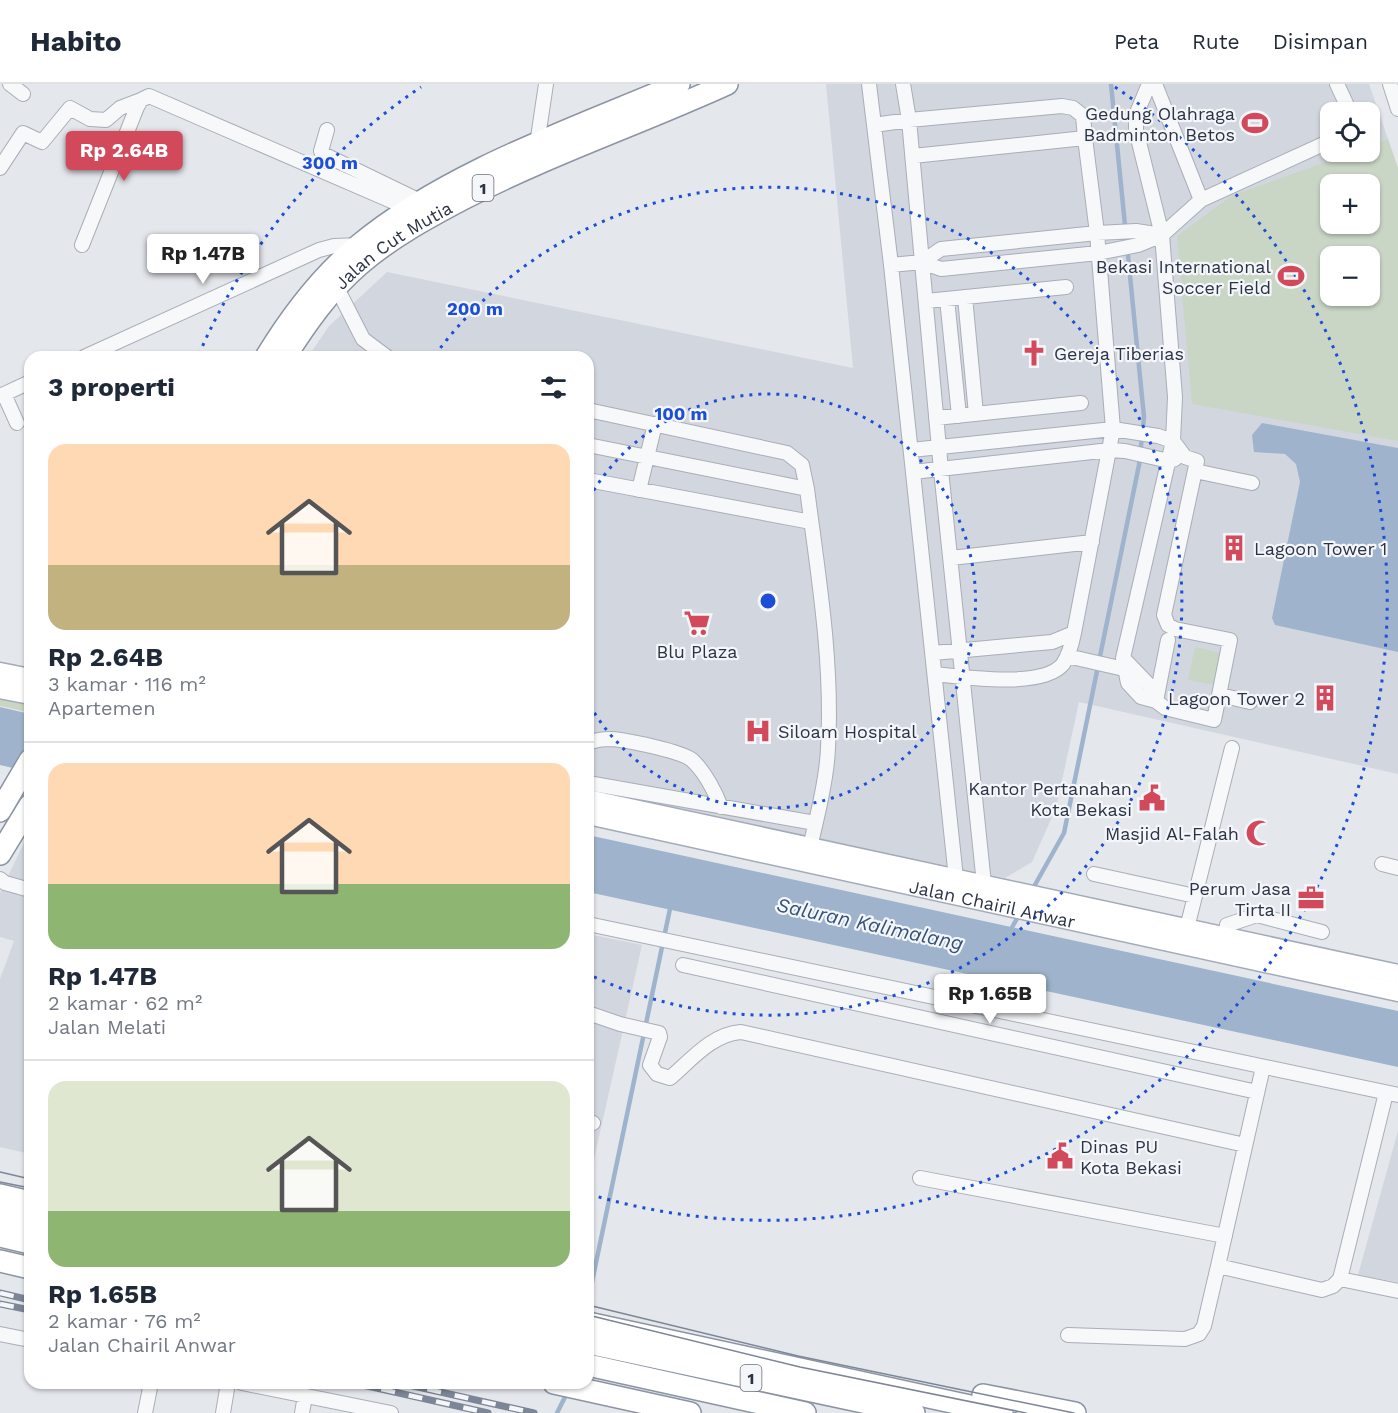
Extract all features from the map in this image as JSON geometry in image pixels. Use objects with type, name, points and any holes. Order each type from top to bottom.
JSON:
[{"type":"highway","name":"Jalan Cut Mutia","points":[[270,351],[280,334],[324,278],[359,245],[415,205],[512,154],[679,84]]},
{"type":"highway","name":"Jalan Cut Mutia","points":[[289,351],[319,307],[358,266],[388,242],[434,214],[500,180],[727,84]]},
{"type":"highway","points":[[0,811],[24,770]]},
{"type":"highway","points":[[0,854],[24,815]]},
{"type":"highway","points":[[0,1195],[24,1201]]},
{"type":"highway","points":[[0,1216],[24,1222]]},
{"type":"highway","points":[[0,1236],[24,1242]]},
{"type":"highway","points":[[0,1261],[24,1267]]},
{"type":"highway","name":"1","points":[[594,1331],[908,1392],[1002,1413]]},
{"type":"highway","name":"1","points":[[594,1331],[914,1413]]},
{"type":"highway","name":"1","points":[[594,1366],[805,1413]]},
{"type":"highway","points":[[581,1389],[690,1413]]},
{"type":"highway","points":[[908,1392],[953,1391],[1076,1413]]},
{"type":"main road","points":[[0,672],[24,677]]},
{"type":"main road","points":[[0,689],[24,694]]},
{"type":"main road","name":"Jalan Chairil Anwar","points":[[594,801],[808,855],[1185,936],[1398,992]]},
{"type":"main road","name":"Jalan Chairil Anwar","points":[[594,816],[808,855],[956,878],[984,884],[1006,898]]},
{"type":"main road","name":"Jalan Chairil Anwar","points":[[1185,936],[1225,936],[1398,974]]},
{"type":"street","points":[[10,84],[23,94]]},
{"type":"street","points":[[537,144],[546,84]]},
{"type":"street","points":[[869,84],[891,265],[956,878]]},
{"type":"street","points":[[903,84],[913,156],[941,470],[984,884]]},
{"type":"street","points":[[913,471],[941,470],[1110,450],[1169,461],[1185,457],[1197,461],[1164,615],[1168,625],[1175,630],[1230,640],[1214,720],[1165,708],[1156,701],[1141,697],[1128,683],[1123,664],[1169,461],[1173,441],[1175,397],[1162,235],[1136,130],[1136,115],[1149,84]]},
{"type":"street","points":[[1155,84],[1201,200]]},
{"type":"street","points":[[1337,84],[1345,102]]},
{"type":"street","points":[[1390,84],[1398,109]]},
{"type":"street","points":[[0,168],[23,133],[42,142],[70,108],[90,119],[106,120],[120,108],[149,96],[415,205]]},
{"type":"street","points":[[82,245],[141,100]]},
{"type":"street","points":[[874,125],[1062,106],[1073,108],[1083,116],[1098,253],[1113,429],[1074,633],[1067,656],[1058,668],[1042,675],[996,680],[935,674]]},
{"type":"street","points":[[327,130],[321,147],[323,154],[415,205]]},
{"type":"street","points":[[913,156],[1085,138]]},
{"type":"street","points":[[922,262],[941,249],[1096,233],[1116,233],[1137,238],[1162,235],[1201,200],[1320,146]]},
{"type":"street","points":[[891,265],[922,262],[941,269],[1098,253],[1118,248],[1137,238]]},
{"type":"street","points":[[97,351],[319,250],[334,246],[359,245]]},
{"type":"street","points":[[926,301],[1066,287]]},
{"type":"street","points":[[337,288],[363,339],[378,351]]},
{"type":"street","points":[[965,297],[976,414]]},
{"type":"street","points":[[947,299],[959,416]]},
{"type":"street","points":[[17,423],[2,395],[24,385]]},
{"type":"street","points":[[936,418],[1081,404]]},
{"type":"street","points":[[594,411],[788,453],[802,465],[807,489],[825,639],[828,716],[828,750],[808,855]]},
{"type":"street","points":[[639,490],[655,424]]},
{"type":"street","points":[[911,450],[1113,429],[1158,436],[1173,441],[1185,457]]},
{"type":"street","points":[[594,446],[807,489]]},
{"type":"street","points":[[1195,471],[1252,483]]},
{"type":"street","points":[[594,481],[811,522]]},
{"type":"street","points":[[951,558],[1092,542]]},
{"type":"street","points":[[933,653],[1052,642],[1074,633]]},
{"type":"street","points":[[1156,701],[1168,640]]},
{"type":"street","points":[[1067,656],[1108,665],[1123,664]]},
{"type":"street","points":[[1220,695],[1250,702]]},
{"type":"street","points":[[594,740],[612,739],[681,754],[698,768],[711,785],[722,807]]},
{"type":"street","points":[[1185,936],[1232,748]]},
{"type":"street","points":[[594,784],[815,823]]},
{"type":"street","points":[[951,825],[977,822]]},
{"type":"street","points":[[1382,864],[1398,868]]},
{"type":"street","points":[[1094,874],[1196,896]]},
{"type":"street","points":[[0,879],[5,883],[24,888]]},
{"type":"street","points":[[1225,936],[1227,925],[1257,915],[1322,932]]},
{"type":"street","points":[[594,925],[1392,1094],[1340,1279],[1333,1286],[1322,1290],[1218,1266]]},
{"type":"street","points":[[683,964],[1257,1092]]},
{"type":"street","points":[[594,1015],[658,1033],[660,1037],[651,1065],[657,1074],[670,1078],[716,1038],[741,1032],[1245,1145]]},
{"type":"street","points":[[1068,1335],[1173,1340],[1193,1337],[1202,1332],[1263,1067]]},
{"type":"street","points":[[920,1178],[1225,1236]]},
{"type":"street","points":[[1340,1279],[1398,1291]]},
{"type":"street","points":[[0,1334],[24,1339]]},
{"type":"street","points":[[145,1413],[150,1389]]},
{"type":"street","points":[[223,1413],[227,1389]]},
{"type":"street","points":[[271,1389],[389,1413]]},
{"type":"street","points":[[302,1413],[305,1396]]},
{"type":"shaded area","points":[[826,84],[1369,84],[1375,102],[1320,102],[1320,162],[1380,162],[1380,116],[1398,168],[1398,774],[1079,702],[1056,808],[1032,862],[1005,878],[594,790],[594,351],[312,351],[329,326],[387,272],[853,368]]},
{"type":"shaded area","points":[[24,843],[24,1153],[0,1147],[0,979],[14,941],[0,937],[0,893]]},
{"type":"shaded area","points":[[594,935],[642,945],[594,1159]]},
{"type":"shaded area","points":[[1398,1131],[1398,1282],[1358,1275]]},
{"type":"green space","points":[[1388,139],[1398,168],[1398,441],[1192,404],[1177,236],[1231,196],[1326,162],[1380,162],[1380,142]]},
{"type":"green space","points":[[1195,647],[1221,653],[1215,685],[1188,680]]},
{"type":"green space","points":[[0,689],[24,694],[24,711],[0,706]]},
{"type":"water","points":[[1262,423],[1398,448],[1398,652],[1275,625],[1272,618],[1300,482],[1296,464],[1285,454],[1254,452],[1252,435]]},
{"type":"water","points":[[0,707],[24,713],[24,771],[0,765]]},
{"type":"water","name":"Saluran Kalimalang","points":[[594,836],[1398,1011],[1398,1067],[594,893]]},
{"type":"waterway","points":[[1031,892],[1064,833],[1139,465],[1144,417],[1111,84]]},
{"type":"waterway","points":[[594,1272],[671,904]]},
{"type":"waterway","points":[[1010,931],[1019,915]]},
{"type":"waterway","points":[[557,1413],[568,1391]]},
{"type":"tram line","points":[[0,1172],[24,1178]]},
{"type":"tram line","points":[[0,1182],[24,1187]]},
{"type":"tram line","points":[[594,1306],[798,1356],[1074,1413]]},
{"type":"tram line","points":[[594,1316],[800,1367],[1026,1413]]},
{"type":"railway","points":[[0,1293],[24,1299]]},
{"type":"railway","points":[[0,1304],[24,1309]]},
{"type":"railway","points":[[381,1389],[488,1413]]},
{"type":"railway","points":[[427,1389],[534,1413]]},
{"type":"place","name":"Gedung Olahraga Badminton Betos","points":[[1255,123]]},
{"type":"place","name":"Bekasi International Soccer Field","points":[[1291,276]]},
{"type":"place","name":"Gereja Tiberias","points":[[1034,353]]},
{"type":"place","name":"Lagoon Tower 1","points":[[1234,548]]},
{"type":"place","name":"Blu Plaza","points":[[697,623]]},
{"type":"place","name":"Lagoon Tower 2","points":[[1325,698]]},
{"type":"place","name":"Siloam Hospital","points":[[758,731]]},
{"type":"place","name":"Kantor Pertanahan Kota Bekasi","points":[[1152,798]]},
{"type":"place","name":"Masjid Al-Falah","points":[[1259,833]]},
{"type":"place","name":"Perum Jasa Tirta II","points":[[1311,898]]},
{"type":"place","name":"Dinas PU Kota Bekasi","points":[[1060,1156]]}]
